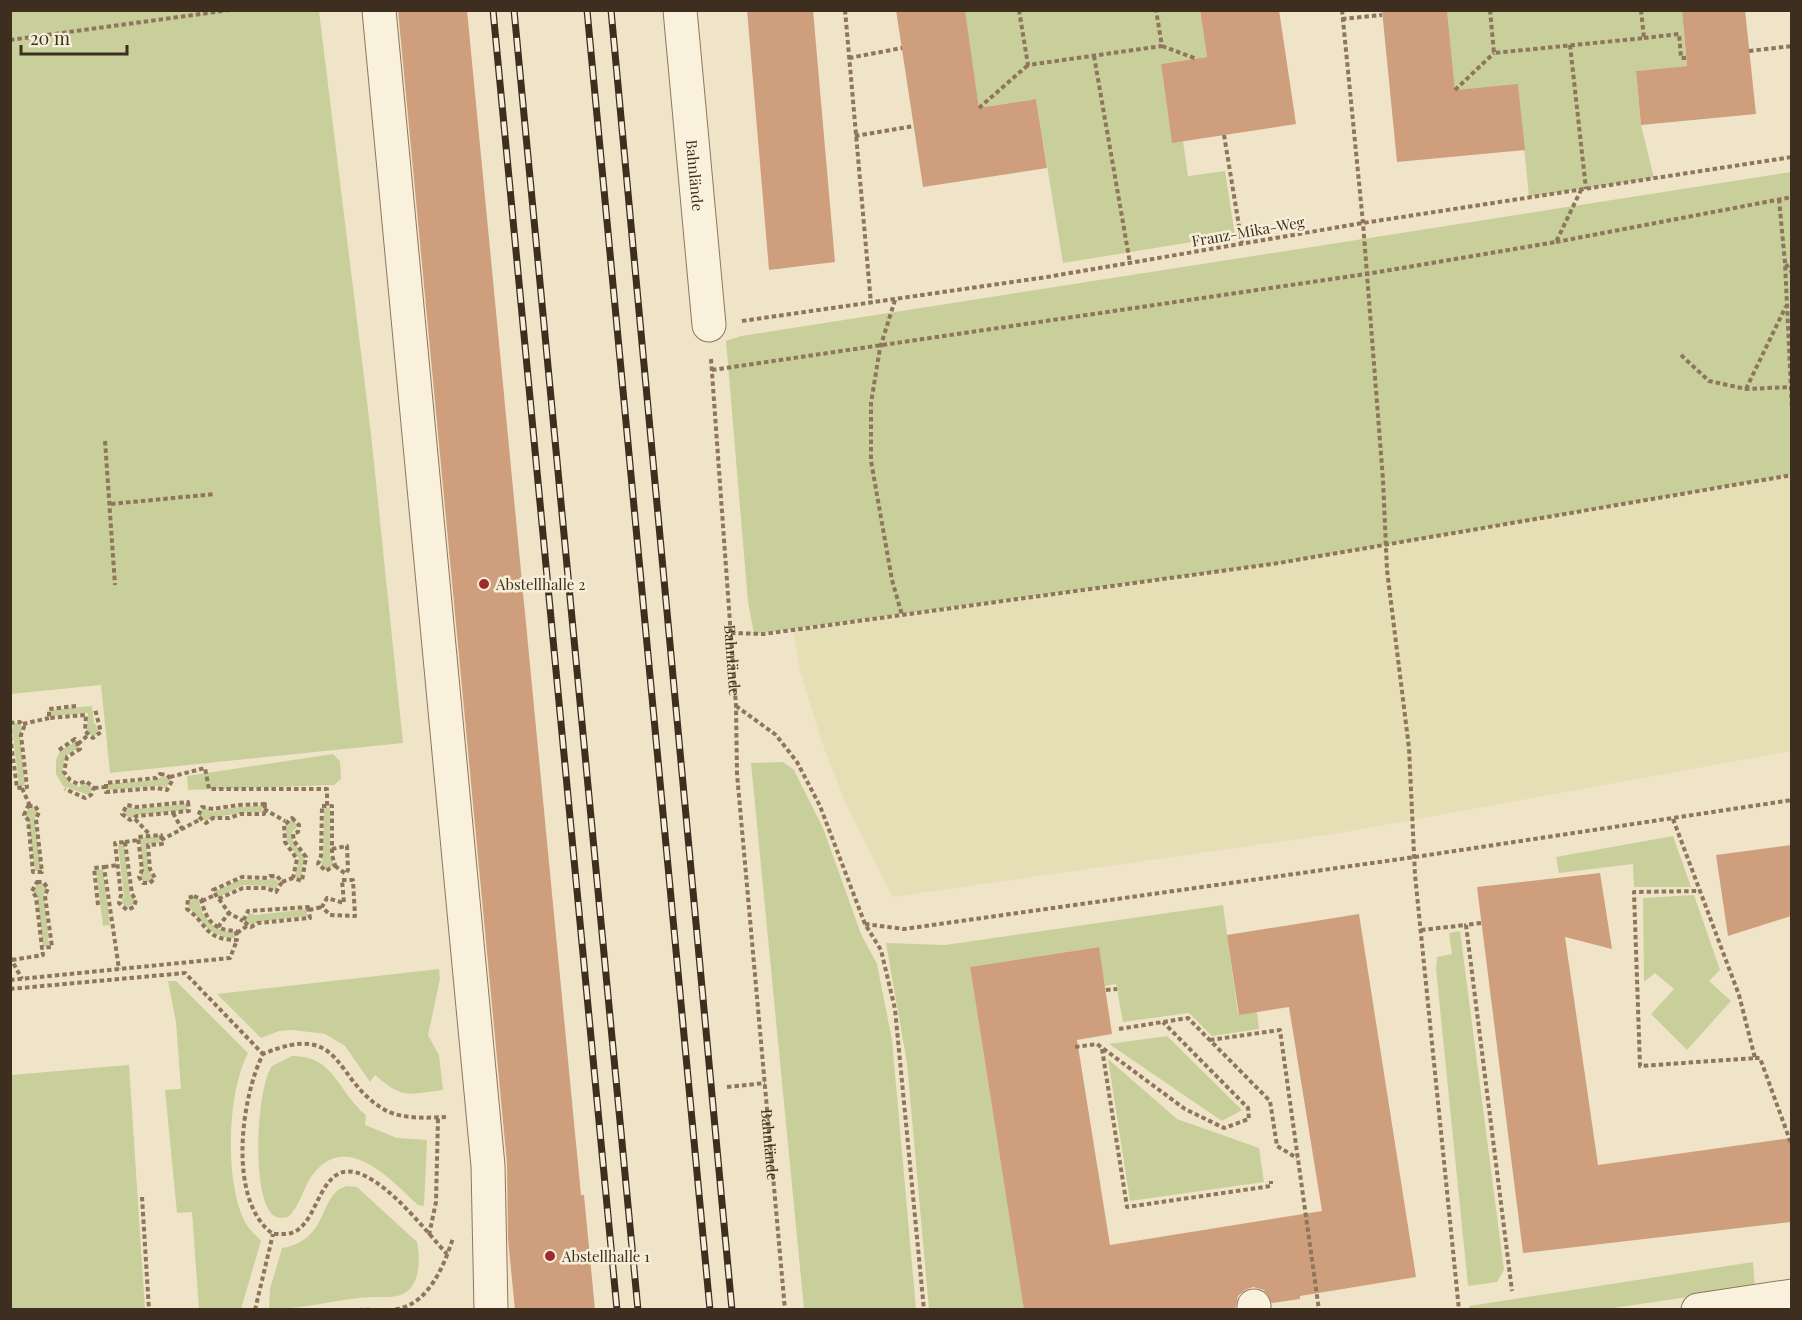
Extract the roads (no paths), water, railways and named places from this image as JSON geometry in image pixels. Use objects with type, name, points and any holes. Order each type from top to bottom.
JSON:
[{"type":"street","points":[[379,10],[488,1167],[491,1310]]},
{"type":"street","name":"Bahnlände","points":[[680,10],[709,325]]},
{"type":"street","points":[[1698,1310],[1791,1296]]},
{"type":"railway","points":[[493,10],[617,1310]]},
{"type":"railway","points":[[514,10],[638,1310]]},
{"type":"railway","points":[[587,10],[710,1310]]},
{"type":"railway","points":[[611,10],[732,1310]]},
{"type":"place","name":"Abstellhalle 2","points":[[484,584]]},
{"type":"place","name":"Abstellhalle 1","points":[[550,1256]]}]
